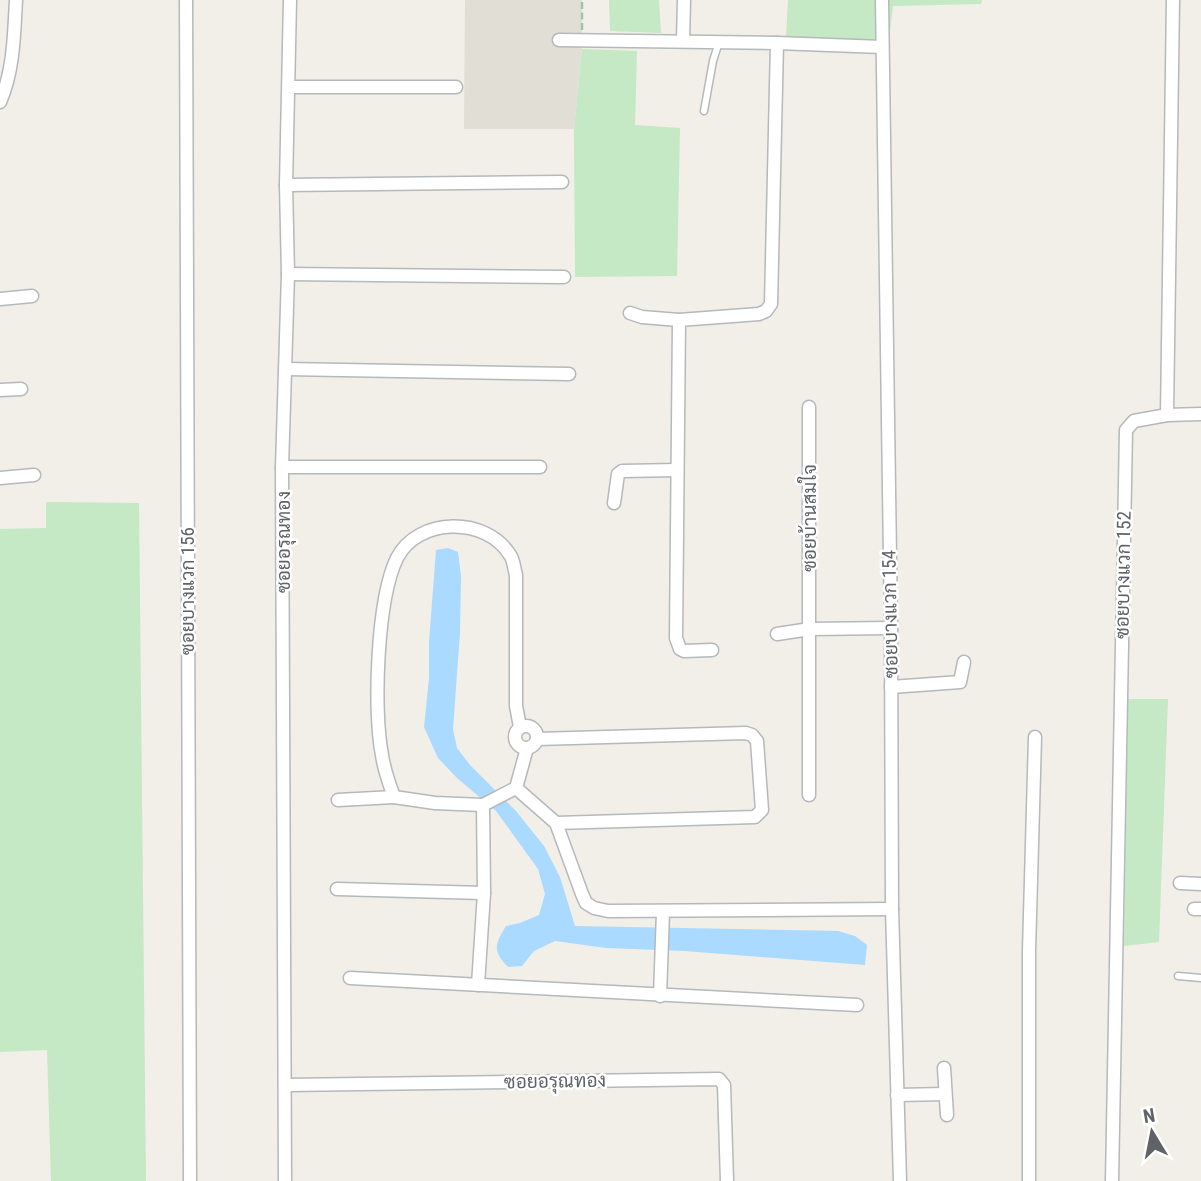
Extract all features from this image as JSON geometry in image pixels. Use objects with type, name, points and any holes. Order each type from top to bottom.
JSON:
[{"type":"street","points":[[0,102],[7,85],[13,47],[16,0]]},
{"type":"street","name":"ซอยบางแวก 156","points":[[186,0],[190,1181]]},
{"type":"street","name":"ซอยอรุณทอง","points":[[285,1181],[282,467],[288,274],[286,184],[290,0]]},
{"type":"street","points":[[683,41],[684,0]]},
{"type":"street","name":"ซอยบางแวก 154","points":[[882,0],[892,909],[900,1181]]},
{"type":"street","points":[[1167,415],[1172,0]]},
{"type":"street","points":[[559,40],[882,47]]},
{"type":"street","points":[[630,313],[642,317],[679,320],[759,314],[766,312],[771,304],[777,43]]},
{"type":"street","points":[[289,88],[456,87]]},
{"type":"street","points":[[286,184],[562,182]]},
{"type":"street","points":[[288,274],[564,278]]},
{"type":"street","points":[[0,299],[33,296]]},
{"type":"street","points":[[679,320],[677,638],[680,649],[684,651],[712,650]]},
{"type":"street","points":[[286,369],[569,374]]},
{"type":"street","points":[[0,390],[21,389]]},
{"type":"street","name":"ซอยบ้านสมใจ","points":[[809,407],[809,795]]},
{"type":"street","name":"ซอยบางแวก 152","points":[[1112,1181],[1126,430],[1134,421],[1167,415],[1201,414]]},
{"type":"street","points":[[282,467],[541,467]]},
{"type":"street","points":[[614,503],[618,474],[622,471],[677,470]]},
{"type":"street","points":[[0,478],[34,475]]},
{"type":"street","points":[[394,797],[383,763],[378,672],[383,617],[397,559],[402,550],[421,533],[450,527],[474,529],[492,536],[512,557],[516,575],[516,706],[520,727],[515,734],[515,741],[520,746],[532,743],[746,733],[757,741],[762,810],[755,817],[556,824]]},
{"type":"street","points":[[776,634],[810,629],[891,628]]},
{"type":"street","points":[[891,687],[960,682],[964,662]]},
{"type":"street","points":[[1029,1181],[1029,951],[1035,737]]},
{"type":"street","points":[[338,800],[394,797],[435,803],[484,804],[516,789],[532,743]]},
{"type":"street","points":[[516,789],[556,824],[586,903],[594,908],[663,919],[892,909]]},
{"type":"street","points":[[478,985],[484,893],[484,804]]},
{"type":"street","points":[[1180,883],[1201,884]]},
{"type":"street","points":[[337,889],[484,893]]},
{"type":"street","points":[[660,996],[663,919]]},
{"type":"street","points":[[350,978],[857,1005]]},
{"type":"street","points":[[944,1068],[947,1115]]},
{"type":"street","name":"ซอยอรุณทอง","points":[[286,1085],[719,1079],[724,1085],[727,1181]]},
{"type":"street","points":[[897,1095],[945,1094]]},
{"type":"lane","points":[[704,111],[719,42]]},
{"type":"lane","points":[[1178,975],[1201,978]]},
{"type":"path","points":[[582,0],[582,40]]},
{"type":"shaded area","points":[[465,0],[582,0],[582,49],[574,129],[464,129]]},
{"type":"green space","points":[[609,0],[659,0],[661,33],[610,31]]},
{"type":"green space","points":[[788,0],[982,0],[981,4],[893,6],[888,47],[786,38]]},
{"type":"green space","points":[[582,49],[637,51],[635,125],[680,128],[677,276],[575,277],[574,129]]},
{"type":"green space","points":[[46,502],[139,503],[146,1181],[51,1181],[47,1050],[0,1052],[0,529],[46,528]]},
{"type":"green space","points":[[1128,699],[1168,699],[1159,942],[1124,946]]},
{"type":"water","points":[[448,548],[458,552],[461,576],[453,729],[457,748],[470,765],[516,811],[544,846],[560,877],[575,926],[838,931],[855,936],[867,945],[865,965],[685,951],[606,948],[555,941],[534,951],[522,966],[508,967],[497,952],[499,938],[506,926],[539,915],[545,894],[538,869],[496,811],[438,758],[424,727],[436,550]]}]
